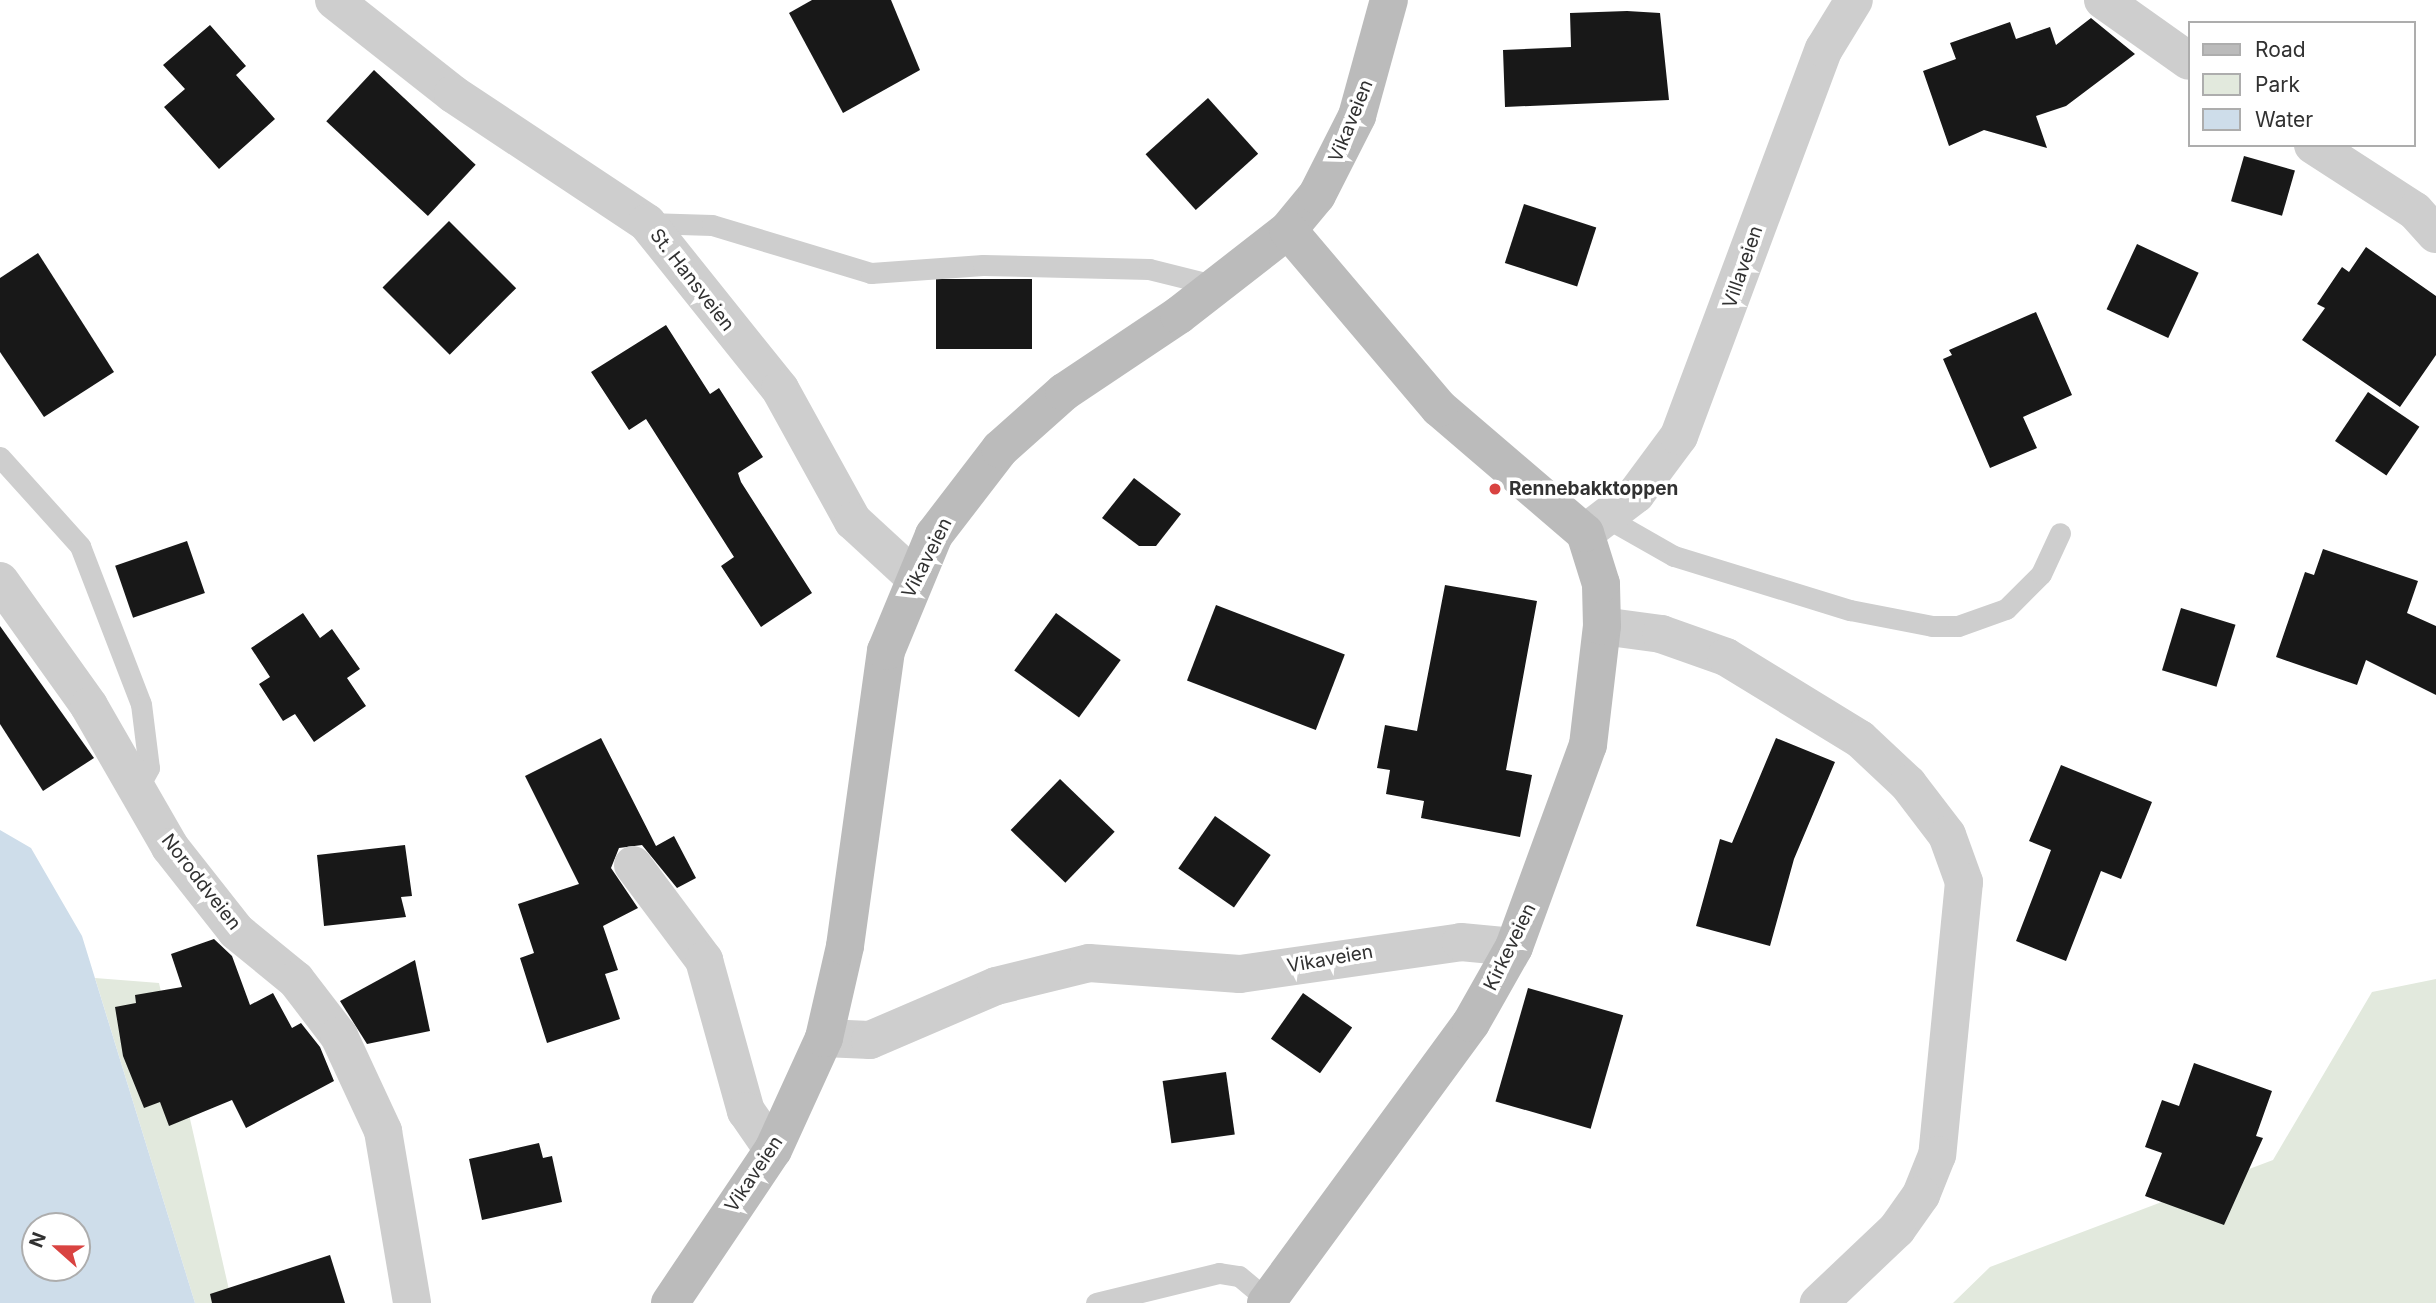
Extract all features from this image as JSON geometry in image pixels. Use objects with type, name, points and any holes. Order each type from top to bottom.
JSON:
[{"type":"main road","name":"Vikaveien","points":[[670,1303],[773,1150],[824,1038],[845,946],[886,651],[914,577],[934,535],[1000,449],[1064,392],[1217,286],[1287,230],[1317,195],[1357,116],[1390,0]]},
{"type":"main road","points":[[1287,230],[1439,408],[1596,525]]},
{"type":"main road","name":"Kirkeveien","points":[[1267,1302],[1471,1023],[1514,947],[1588,745],[1602,626],[1596,525]]},
{"type":"street","name":"St. Hansveien","points":[[334,0],[453,94],[647,223],[780,389],[853,521],[914,577]]},
{"type":"street","name":"Villaveien","points":[[1596,525],[1636,494],[1679,436],[1825,48],[1854,0]]},
{"type":"street","points":[[2103,0],[2188,60]]},
{"type":"street","points":[[2316,147],[2429,212]]},
{"type":"street","name":"Noroddveien","points":[[0,581],[89,706],[170,847],[236,931],[296,980],[339,1036],[383,1131],[412,1303]]},
{"type":"street","points":[[1602,626],[1661,634],[1726,657],[1860,739],[1908,784],[1947,835],[1964,882],[1937,1155],[1921,1195],[1897,1229],[1819,1303]]},
{"type":"street","points":[[633,865],[704,960],[746,1111],[773,1150]]},
{"type":"street","name":"Vikaveien","points":[[824,1038],[870,1040],[996,986],[1089,963],[1240,974],[1447,943],[1514,947]]},
{"type":"lane","points":[[647,223],[712,225],[871,273],[983,265],[1149,269],[1217,286]]},
{"type":"lane","points":[[0,457],[80,546],[141,704],[149,768],[137,790]]},
{"type":"lane","points":[[1596,525],[1674,556],[1850,610],[1932,626],[1958,626],[2006,609],[2041,574],[2060,533]]},
{"type":"lane","points":[[1097,1303],[1219,1273],[1239,1276],[1267,1302]]},
{"type":"green space","points":[[95,978],[159,983],[232,1303],[195,1303]]},
{"type":"green space","points":[[2436,979],[2436,1303],[1953,1303],[1990,1267],[2273,1160],[2372,992]]},
{"type":"water","points":[[0,830],[31,848],[82,936],[195,1303],[0,1303]]},
{"type":"building","points":[[812,0],[891,0],[920,70],[843,113],[789,13]]},
{"type":"building","points":[[1570,13],[1660,13],[1669,100],[1505,107],[1503,50],[1571,47]]},
{"type":"building","points":[[2091,18],[2135,54],[2066,106],[2036,116],[2047,148],[1984,130],[1949,146],[1923,71],[1956,59],[1950,43],[2010,22],[2016,39],[2050,27],[2056,45]]},
{"type":"building","points":[[210,25],[246,66],[236,75],[275,119],[219,169],[164,107],[185,89],[163,65]]},
{"type":"building","points":[[374,70],[476,165],[428,216],[326,121]]},
{"type":"building","points":[[1208,98],[1258,154],[1196,210],[1146,154]]},
{"type":"building","points":[[2244,156],[2295,171],[2282,216],[2231,201]]},
{"type":"building","points":[[1524,204],[1596,227],[1577,286],[1505,263]]},
{"type":"building","points":[[449,221],[516,288],[450,355],[383,287]]},
{"type":"building","points":[[2137,244],[2199,273],[2168,338],[2107,309]]},
{"type":"building","points":[[2366,247],[2436,296],[2436,355],[2400,407],[2302,340],[2325,308],[2317,304],[2342,267],[2349,272]]},
{"type":"building","points":[[38,253],[114,372],[44,417],[0,352],[0,278]]},
{"type":"building","points":[[936,279],[1032,279],[1032,349],[936,349]]},
{"type":"building","points":[[2036,312],[2072,395],[2023,417],[2037,448],[1990,468],[1943,359],[1952,355],[1949,350]]},
{"type":"building","points":[[666,325],[710,394],[719,388],[763,457],[738,473],[741,482],[812,593],[761,627],[721,566],[734,557],[646,419],[629,430],[591,372]]},
{"type":"building","points":[[2368,392],[2419,427],[2386,476],[2335,441]]},
{"type":"building","points":[[1134,478],[1181,514],[1156,546],[1139,546],[1102,518]]},
{"type":"building","points":[[187,541],[205,593],[133,618],[115,566]]},
{"type":"building","points":[[2323,549],[2418,581],[2407,613],[2436,626],[2436,695],[2366,660],[2357,685],[2276,657],[2305,572],[2314,575]]},
{"type":"building","points":[[1445,585],[1537,601],[1506,770],[1532,775],[1520,837],[1421,818],[1424,801],[1386,794],[1390,770],[1377,768],[1385,725],[1417,731]]},
{"type":"building","points":[[1216,605],[1345,654],[1316,730],[1187,681]]},
{"type":"building","points":[[2181,608],[2236,625],[2217,687],[2162,670]]},
{"type":"building","points":[[303,613],[320,638],[332,629],[360,669],[347,678],[366,706],[314,742],[295,714],[283,721],[259,684],[270,677],[251,648]]},
{"type":"building","points":[[1056,613],[1121,660],[1079,717],[1014,670]]},
{"type":"building","points":[[0,626],[94,758],[43,791],[0,724]]},
{"type":"building","points":[[601,738],[656,846],[674,836],[696,878],[677,888],[642,845],[619,848],[611,868],[638,908],[603,926],[618,970],[605,974],[620,1019],[547,1043],[520,958],[534,953],[518,904],[579,884],[525,776]]},
{"type":"building","points":[[1776,738],[1835,762],[1794,859],[1770,946],[1696,926],[1720,839],[1732,843]]},
{"type":"building","points":[[2061,765],[2152,802],[2121,879],[2101,871],[2066,961],[2016,941],[2051,850],[2029,841]]},
{"type":"building","points":[[1060,779],[1115,832],[1065,883],[1011,830]]},
{"type":"building","points":[[1215,816],[1271,855],[1234,907],[1178,868]]},
{"type":"building","points":[[405,845],[412,896],[401,897],[406,917],[324,926],[317,855]]},
{"type":"building","points":[[214,939],[232,956],[250,1005],[273,993],[292,1028],[301,1023],[320,1047],[334,1081],[246,1128],[232,1100],[169,1126],[160,1102],[144,1108],[123,1056],[115,1007],[136,1003],[135,995],[182,987],[171,954]]},
{"type":"building","points":[[415,960],[430,1031],[367,1044],[340,1001]]},
{"type":"building","points":[[1528,988],[1623,1015],[1591,1129],[1495,1101]]},
{"type":"building","points":[[1303,993],[1352,1027],[1320,1073],[1271,1039]]},
{"type":"building","points":[[2194,1063],[2272,1091],[2256,1136],[2263,1138],[2224,1225],[2145,1196],[2162,1153],[2145,1147],[2162,1100],[2179,1106]]},
{"type":"building","points":[[1226,1072],[1235,1134],[1171,1143],[1163,1081]]},
{"type":"building","points":[[539,1143],[543,1158],[552,1156],[562,1202],[482,1220],[469,1159]]},
{"type":"building","points":[[330,1255],[345,1303],[212,1303],[210,1294]]},
{"type":"place","name":"Rennebakktoppen","points":[[1495,489]]}]
